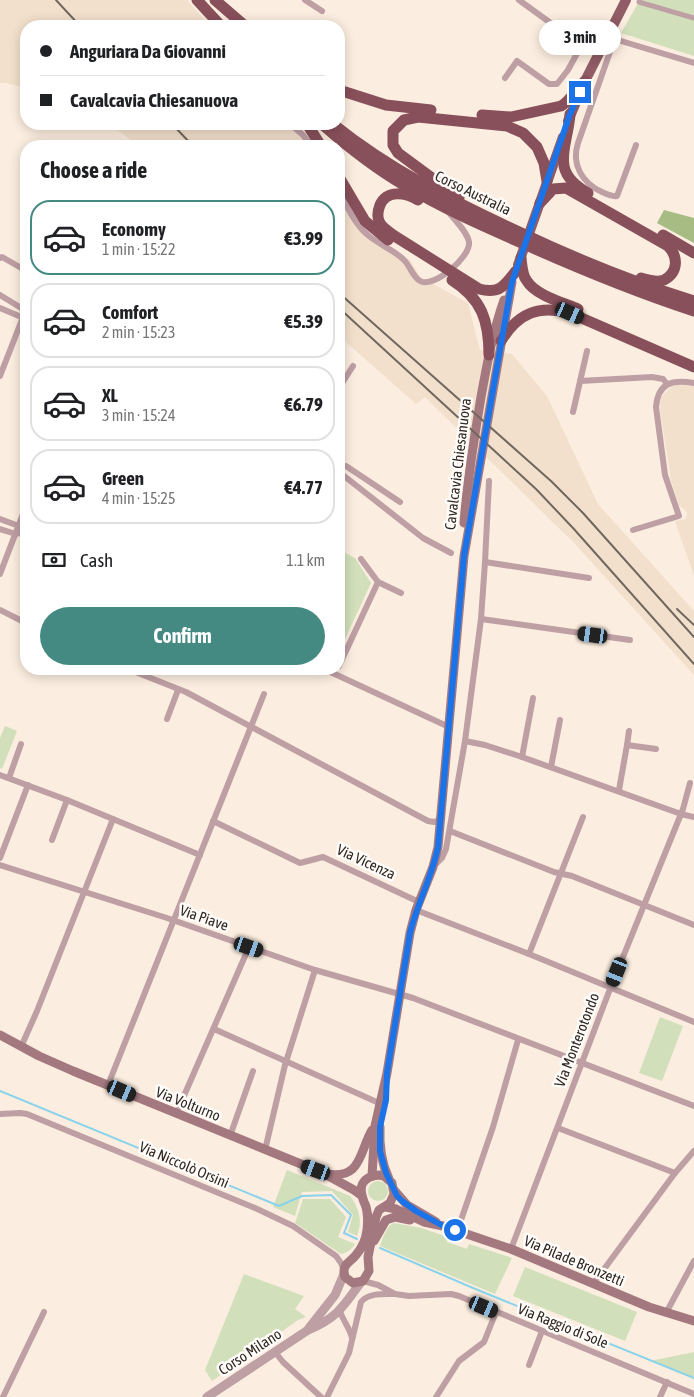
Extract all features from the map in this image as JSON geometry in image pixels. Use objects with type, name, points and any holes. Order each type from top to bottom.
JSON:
[{"type":"highway","points":[[197,0],[215,20]]},
{"type":"highway","points":[[210,0],[228,20]]},
{"type":"highway","points":[[215,0],[238,20]]},
{"type":"highway","points":[[345,92],[365,99],[408,108],[511,117],[561,106],[567,102],[576,88],[585,81]]},
{"type":"highway","points":[[570,114],[570,127],[562,155],[570,178],[582,190],[694,253]]},
{"type":"highway","points":[[489,218],[398,153],[393,145],[392,137],[393,131],[398,124],[404,120],[418,117],[506,126],[522,133],[537,147],[544,163],[547,181]]},
{"type":"highway","name":"Corso Australia","points":[[329,130],[340,140]]},
{"type":"highway","name":"Corso Australia","points":[[340,130],[433,191],[558,251],[627,280],[694,302]]},
{"type":"highway","name":"Corso Australia","points":[[345,144],[389,175],[446,207],[590,274],[694,311]]},
{"type":"highway","points":[[345,187],[365,221],[391,242],[479,289],[496,290],[505,285],[516,271]]},
{"type":"highway","points":[[540,203],[554,189],[566,188],[668,246],[675,253],[676,263],[671,274],[664,280],[653,282],[590,259],[558,251]]},
{"type":"highway","points":[[446,207],[428,205],[410,196],[398,193],[390,195],[381,202],[378,212],[379,222],[385,229],[447,273],[478,305],[489,332],[492,358]]},
{"type":"highway","points":[[522,253],[524,275],[527,282],[533,288],[694,360]]},
{"type":"highway","points":[[590,274],[631,296],[694,318]]},
{"type":"highway","points":[[501,341],[515,323],[527,314],[539,310],[556,310],[570,313],[694,367]]},
{"type":"main road","name":"Cavalcavia Chiesanuova","points":[[449,727],[464,556],[464,526],[499,314],[531,230],[570,114],[626,0]]},
{"type":"main road","name":"Cavalcavia Chiesanuova","points":[[492,358],[501,341],[512,282]]},
{"type":"main road","points":[[387,1073],[374,1126],[368,1178],[362,1185],[367,1231],[360,1250],[346,1263],[344,1272],[350,1282],[362,1282],[368,1275],[368,1257],[376,1217],[379,1210],[392,1200],[394,1190],[382,1162],[380,1143],[387,1073],[410,933],[433,867],[441,820],[449,727]]},
{"type":"main road","name":"Via Volturno","points":[[0,1035],[21,1047],[108,1085],[323,1173],[340,1182],[363,1199]]},
{"type":"main road","points":[[323,1173],[340,1174],[356,1167],[374,1126]]},
{"type":"main road","points":[[340,1182],[379,1175],[389,1179]]},
{"type":"main road","name":"Via Pilade Bronzetti","points":[[394,1190],[407,1205],[443,1226]]},
{"type":"main road","points":[[363,1199],[374,1208],[384,1207]]},
{"type":"main road","name":"Via Pilade Bronzetti","points":[[384,1207],[396,1209],[424,1222],[443,1226],[511,1249],[666,1313],[694,1321]]},
{"type":"main road","points":[[371,1245],[383,1222],[390,1218],[400,1217],[424,1222]]},
{"type":"main road","points":[[353,1258],[363,1260],[368,1267]]},
{"type":"street","points":[[305,0],[322,11]]},
{"type":"street","points":[[519,0],[581,45],[590,49],[605,41],[621,41],[694,63]]},
{"type":"street","points":[[639,2],[694,18]]},
{"type":"street","points":[[605,41],[612,49],[578,142],[575,156],[577,167],[589,184],[608,195],[617,196],[636,145]]},
{"type":"street","points":[[505,78],[517,61],[549,84],[557,84],[568,70],[581,45]]},
{"type":"street","points":[[297,130],[307,140]]},
{"type":"street","name":"Corso Australia","points":[[345,202],[359,226],[368,235],[403,259],[411,268],[415,277],[420,282],[426,283],[433,282],[461,260],[469,247],[469,241],[464,232],[446,207]]},
{"type":"street","points":[[0,258],[2,257],[20,267]]},
{"type":"street","points":[[0,295],[20,312]]},
{"type":"street","points":[[0,308],[20,314]]},
{"type":"street","points":[[0,376],[20,328]]},
{"type":"street","points":[[573,412],[587,351]]},
{"type":"street","points":[[345,379],[353,366]]},
{"type":"street","points":[[580,381],[652,377],[663,379],[667,384]]},
{"type":"street","points":[[633,530],[679,516],[665,474],[656,407],[657,397],[667,384],[675,381],[694,383]]},
{"type":"street","points":[[345,466],[400,502]]},
{"type":"street","points":[[345,477],[423,538],[451,553]]},
{"type":"street","points":[[433,867],[442,858],[450,831],[465,741],[481,619],[486,562],[489,481]]},
{"type":"street","points":[[0,520],[20,533]]},
{"type":"street","points":[[0,574],[20,523]]},
{"type":"street","points":[[0,529],[17,531]]},
{"type":"street","points":[[361,559],[378,582],[401,593]]},
{"type":"street","points":[[486,562],[589,578]]},
{"type":"street","points":[[345,652],[378,582]]},
{"type":"street","points":[[0,610],[20,620]]},
{"type":"street","points":[[481,619],[630,640]]},
{"type":"street","points":[[345,673],[449,727]]},
{"type":"street","points":[[142,675],[186,692],[408,811],[431,822],[441,820]]},
{"type":"street","points":[[167,719],[178,690]]},
{"type":"street","points":[[108,1085],[264,694]]},
{"type":"street","points":[[522,757],[533,698]]},
{"type":"street","points":[[551,767],[560,720]]},
{"type":"street","points":[[619,790],[629,731]]},
{"type":"street","points":[[465,741],[486,745],[694,817]]},
{"type":"street","points":[[8,778],[21,744]]},
{"type":"street","points":[[627,745],[656,749]]},
{"type":"street","points":[[0,775],[68,800],[200,854]]},
{"type":"street","name":"Via Monterotondo","points":[[511,1249],[581,1063],[681,814],[690,782]]},
{"type":"street","points":[[0,858],[28,785]]},
{"type":"street","points":[[52,840],[68,800]]},
{"type":"street","points":[[529,954],[583,817]]},
{"type":"street","points":[[21,1047],[41,1003],[113,819]]},
{"type":"street","name":"Via Vicenza","points":[[213,822],[300,863],[323,857],[418,906],[610,989],[694,1022]]},
{"type":"street","points":[[450,831],[572,876],[694,925]]},
{"type":"street","name":"Via Piave","points":[[0,865],[173,920],[315,970],[400,994],[694,1106]]},
{"type":"street","points":[[176,1114],[249,947]]},
{"type":"street","points":[[265,1150],[287,1061],[315,970]]},
{"type":"street","points":[[214,1029],[379,1103]]},
{"type":"street","points":[[460,1223],[492,1127],[518,1040]]},
{"type":"street","points":[[230,1136],[253,1071]]},
{"type":"street","name":"Via Niccolò Orsini","points":[[0,1114],[27,1114],[255,1208],[293,1226],[336,1256],[342,1263],[344,1272]]},
{"type":"street","points":[[558,1128],[675,1173]]},
{"type":"street","points":[[593,1284],[675,1173],[694,1151]]},
{"type":"street","points":[[666,1313],[694,1262]]},
{"type":"street","name":"Corso Milano","points":[[308,1330],[335,1295],[344,1272]]},
{"type":"street","name":"Corso Milano","points":[[208,1397],[308,1330],[325,1323],[340,1311],[362,1282]]},
{"type":"street","name":"Via Raggio di Sole","points":[[362,1282],[378,1285],[395,1294],[409,1296],[451,1294],[694,1394]]},
{"type":"street","points":[[327,1397],[348,1353],[363,1300],[370,1296],[395,1294]]},
{"type":"street","points":[[340,1311],[352,1339]]},
{"type":"street","points":[[4,1397],[44,1312]]},
{"type":"street","points":[[436,1397],[459,1361],[484,1342],[496,1312]]},
{"type":"street","points":[[529,1365],[542,1331]]},
{"type":"street","points":[[276,1352],[283,1362],[321,1397]]},
{"type":"street","points":[[660,1397],[667,1382]]},
{"type":"shaded area","points":[[0,0],[187,0],[205,20],[20,20],[20,86],[0,83]]},
{"type":"shaded area","points":[[117,130],[303,130],[310,140],[131,140]]},
{"type":"shaded area","points":[[345,199],[357,221],[373,236],[410,260],[420,277],[468,303],[480,350],[512,354],[547,396],[598,504],[694,611],[694,675],[574,543],[425,397],[416,404],[345,341]]},
{"type":"shaded area","points":[[680,383],[694,385],[694,576],[675,521],[686,519],[687,512],[679,505],[671,480],[660,410],[661,397],[672,386]]},
{"type":"green space","points":[[640,0],[694,0],[694,56],[621,33]]},
{"type":"green space","points":[[664,210],[694,218],[694,243],[657,223]]},
{"type":"green space","points":[[345,553],[355,558],[371,583],[345,639]]},
{"type":"green space","points":[[5,726],[17,731],[2,769],[0,768],[0,738]]},
{"type":"green space","points":[[660,1017],[683,1026],[662,1081],[639,1073]]},
{"type":"green space","points":[[287,1170],[350,1196],[356,1205],[360,1220],[357,1236],[348,1232],[353,1215],[332,1191],[302,1192],[295,1216],[273,1207]]},
{"type":"green space","points":[[378,1181],[385,1184],[388,1191],[385,1198],[378,1201],[371,1198],[368,1191],[371,1184]]},
{"type":"green space","points":[[303,1199],[330,1199],[346,1217],[338,1237],[355,1244],[351,1249],[341,1254],[295,1223]]},
{"type":"green space","points":[[394,1223],[421,1228],[448,1237],[447,1242],[467,1249],[469,1244],[512,1258],[495,1294],[380,1246],[387,1229]]},
{"type":"green space","points":[[525,1267],[637,1312],[625,1341],[513,1296]]},
{"type":"green space","points":[[244,1274],[304,1296],[295,1309],[306,1317],[298,1320],[212,1381],[205,1370]]},
{"type":"green space","points":[[694,1352],[694,1378],[650,1361]]},
{"type":"waterway","points":[[0,1091],[279,1206],[302,1196],[331,1195],[351,1215],[344,1233],[357,1239]]},
{"type":"waterway","points":[[380,1248],[694,1378]]},
{"type":"railway","points":[[56,0],[74,20]]},
{"type":"railway","points":[[178,130],[187,140]]},
{"type":"railway","points":[[345,298],[551,481],[583,513],[694,637]]},
{"type":"railway","points":[[345,314],[536,489],[694,664]]},
{"type":"railway","points":[[677,609],[694,625]]},
{"type":"route","points":[[455,1230],[443,1226],[416,1211],[397,1196],[382,1162],[380,1127],[386,1100],[387,1073],[410,933],[438,847],[464,556],[512,282],[570,114],[580,92]]}]
